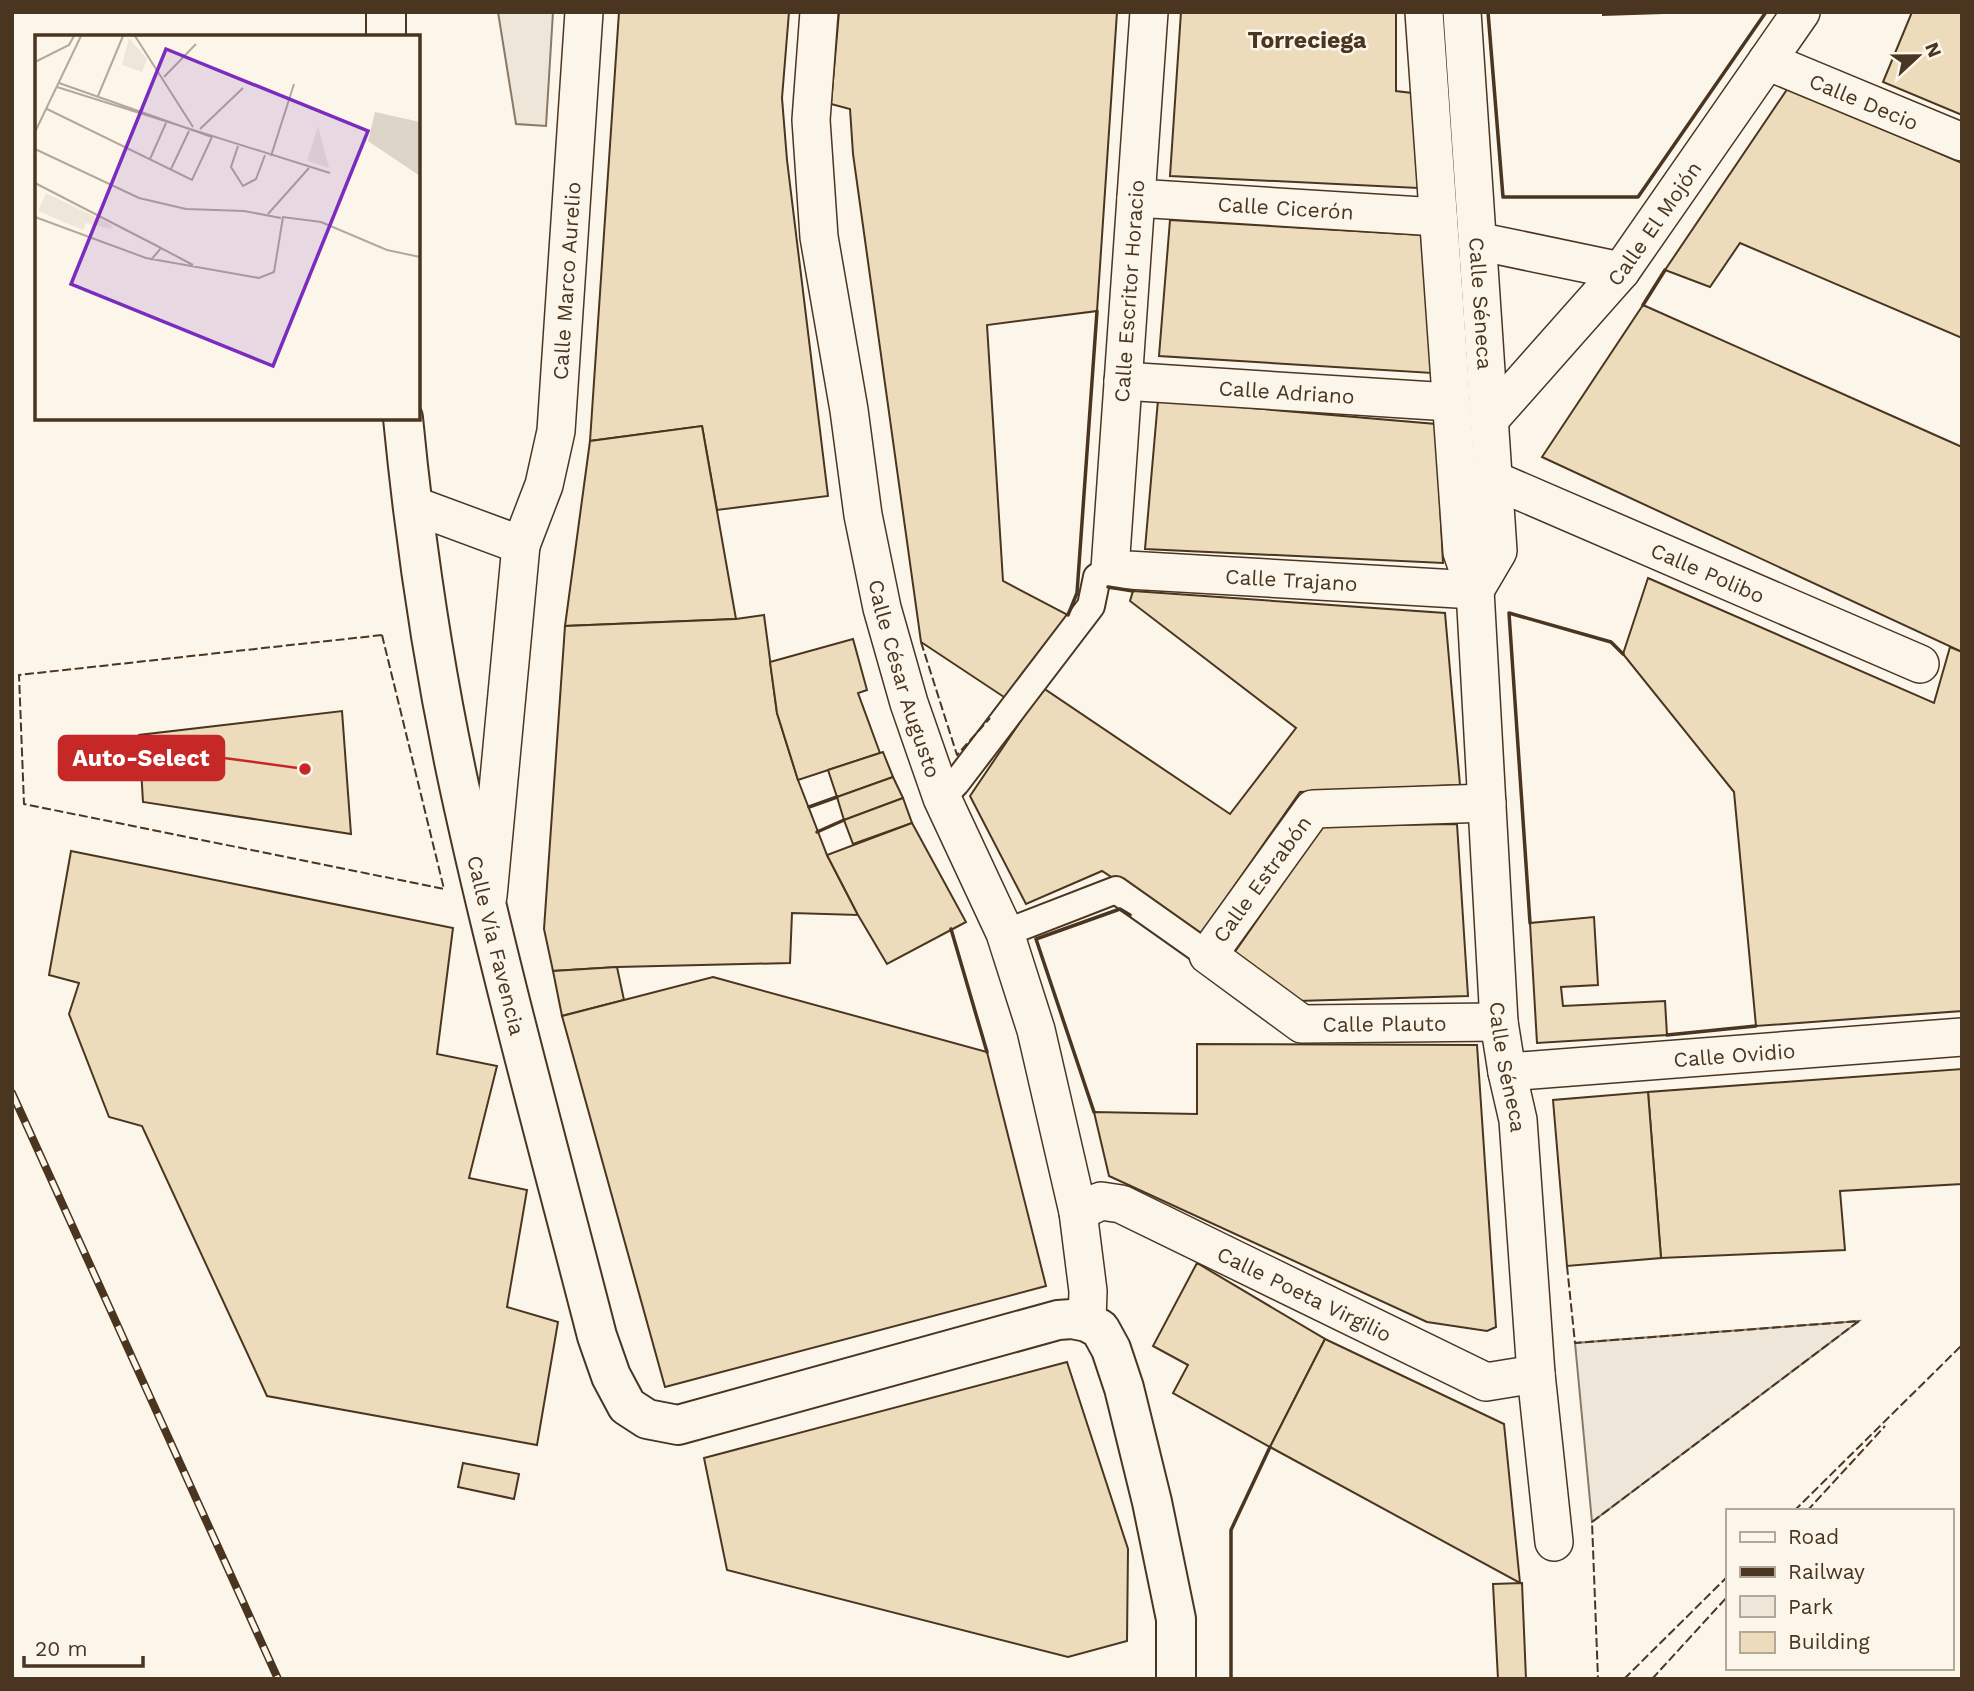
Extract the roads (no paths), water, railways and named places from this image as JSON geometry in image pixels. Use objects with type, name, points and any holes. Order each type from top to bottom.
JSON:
[{"type":"main road","points":[[386,12],[386,35]]},
{"type":"main road","name":"Calle Vía Favencia","points":[[404,420],[433,647],[459,785],[597,1336],[611,1376],[627,1406],[647,1419],[678,1425],[1058,1320],[1087,1322]]},
{"type":"main road","points":[[1087,1322],[1100,1329],[1111,1349],[1127,1401],[1152,1502],[1175,1619],[1176,1679]]},
{"type":"street","name":"Calle Marco Aurelio","points":[[487,903],[521,545],[544,485],[556,431],[584,12]]},
{"type":"street","name":"Calle César Augusto","points":[[819,12],[811,120],[819,237],[849,410],[863,515],[882,608],[909,703],[942,798],[1005,933],[1036,1030],[1078,1212],[1088,1291],[1087,1322]]},
{"type":"street","name":"Calle Escritor Horacio","points":[[1110,569],[1149,12]]},
{"type":"street","name":"Calle Séneca","points":[[1424,12],[1462,552],[1475,590],[1499,1022],[1518,1120],[1536,1374],[1554,1542]]},
{"type":"street","name":"Calle Séneca","points":[[1462,12],[1498,551],[1475,590]]},
{"type":"street","name":"Calle El Mojón","points":[[1489,420],[1621,271],[1801,12]]},
{"type":"street","name":"Calle Decio","points":[[1767,61],[1962,142]]},
{"type":"street","name":"Calle Cicerón","points":[[1136,198],[1438,217]]},
{"type":"street","points":[[1477,241],[1621,271]]},
{"type":"street","name":"Calle Adriano","points":[[1123,381],[1450,402]]},
{"type":"street","name":"Calle Polibo","points":[[1494,480],[1920,664]]},
{"type":"street","points":[[413,505],[521,545]]},
{"type":"street","points":[[942,798],[1091,606],[1097,577],[1110,569]]},
{"type":"street","name":"Calle Trajano","points":[[1110,569],[1475,590]]},
{"type":"street","name":"Calle Estrabón","points":[[1208,954],[1313,809],[1487,803]]},
{"type":"street","points":[[1005,933],[1116,890],[1208,954]]},
{"type":"street","name":"Calle Plauto","points":[[1208,954],[1302,1024],[1499,1022]]},
{"type":"street","name":"Calle Ovidio","points":[[1507,1072],[1962,1037]]},
{"type":"street","name":"Calle Poeta Virgilio","points":[[1078,1212],[1101,1201],[1121,1204],[1486,1382],[1536,1374]]},
{"type":"railway","points":[[12,1093],[278,1679]]},
{"type":"place","name":"Auto-Select","points":[[305,769]]},
{"type":"district","name":"Torreciega","points":[[1307,40]]}]
